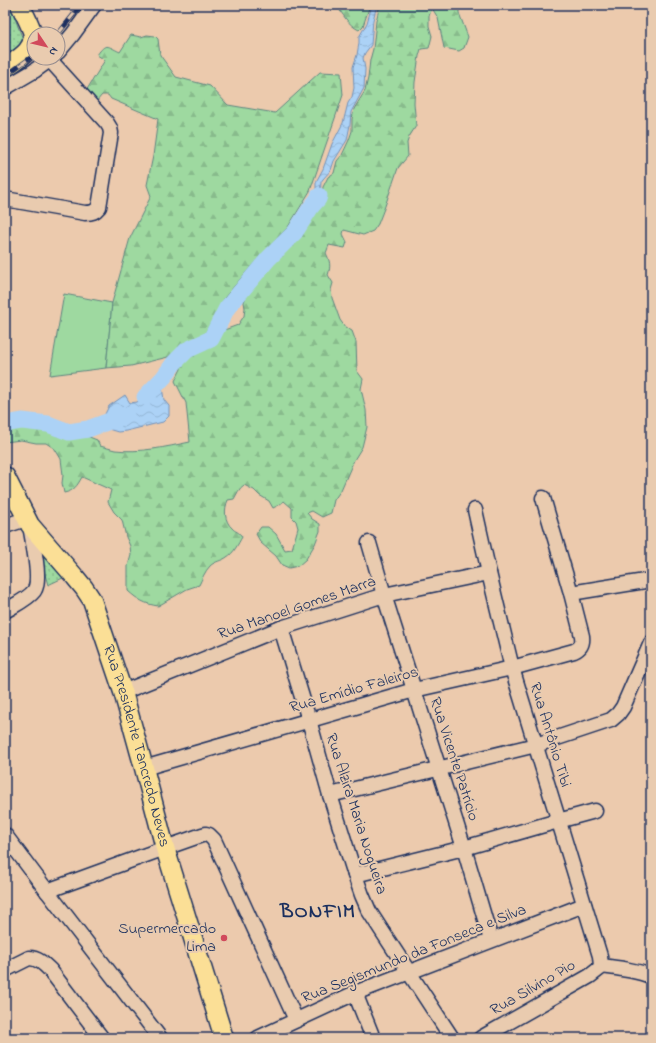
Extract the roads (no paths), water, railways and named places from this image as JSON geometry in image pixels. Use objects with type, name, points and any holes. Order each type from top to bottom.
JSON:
[{"type":"main road","points":[[5,68],[21,57],[30,48],[33,41],[32,30],[20,5]]},
{"type":"main road","name":"Rua Presidente Tancredo Neves","points":[[5,476],[28,522],[75,576],[88,594],[96,611],[123,692],[165,848],[224,1038]]},
{"type":"street","points":[[66,43],[74,34],[94,5]]},
{"type":"street","points":[[5,88],[41,66]]},
{"type":"street","points":[[5,199],[85,213],[96,211],[99,207],[112,133],[107,123],[60,66]]},
{"type":"street","points":[[542,498],[571,593],[651,580]]},
{"type":"street","name":"Rua Antônio Tibi","points":[[475,510],[488,573],[512,668],[600,956],[601,966]]},
{"type":"street","points":[[5,526],[28,522],[37,575],[36,585],[29,596],[5,611]]},
{"type":"street","name":"Rua Vicente Patrício","points":[[369,543],[464,848],[491,940]]},
{"type":"street","name":"Rua Manoel Gomes Marra","points":[[123,692],[280,628],[384,595],[488,573]]},
{"type":"street","name":"Rua Emídio Faleiros","points":[[144,768],[414,690],[512,668],[574,651],[580,646],[582,640],[571,593]]},
{"type":"street","name":"Rua Alzira Maria Nogueira","points":[[280,628],[309,720],[330,795],[362,895],[369,911],[452,1038]]},
{"type":"street","points":[[330,795],[536,745],[611,720],[618,714],[626,702],[651,643]]},
{"type":"street","points":[[355,875],[464,848],[595,811]]},
{"type":"street","points":[[47,891],[165,848],[206,834],[209,835],[296,1020]]},
{"type":"street","points":[[5,835],[160,1038]]},
{"type":"street","name":"Rua Segismundo da Fonseca e Silva","points":[[258,1038],[355,993],[584,905]]},
{"type":"street","points":[[5,970],[29,958],[40,961],[50,970],[101,1037]]},
{"type":"street","points":[[601,966],[629,969],[651,976]]},
{"type":"street","name":"Rua Silvino Pio","points":[[480,1038],[590,976],[600,969],[601,966]]},
{"type":"street","points":[[355,993],[373,1038]]},
{"type":"water","points":[[372,5],[377,5],[373,20],[371,45],[363,58],[365,69],[364,88],[351,112],[347,140],[334,161],[331,170],[321,182],[320,199],[305,217],[316,198],[317,180],[323,169],[332,144],[343,123],[348,103],[352,97],[354,88],[353,67],[357,55],[359,37],[367,23]]},
{"type":"water","points":[[161,380],[164,400],[169,406],[169,416],[163,422],[118,432],[104,426],[105,414],[109,406],[125,395],[130,403],[137,402],[144,398],[151,388]]},
{"type":"waterway","points":[[145,397],[187,350],[211,339],[227,308],[268,259],[295,232],[319,196]]},
{"type":"waterway","points":[[5,424],[22,421],[48,424],[69,432],[88,429],[126,415]]},
{"type":"railway","points":[[64,26],[81,5]]},
{"type":"railway","points":[[5,76],[26,61]]},
{"type":"place","name":"Supermercado Lima","points":[[224,938]]},
{"type":"district","name":"BONFIM","points":[[318,912]]}]
